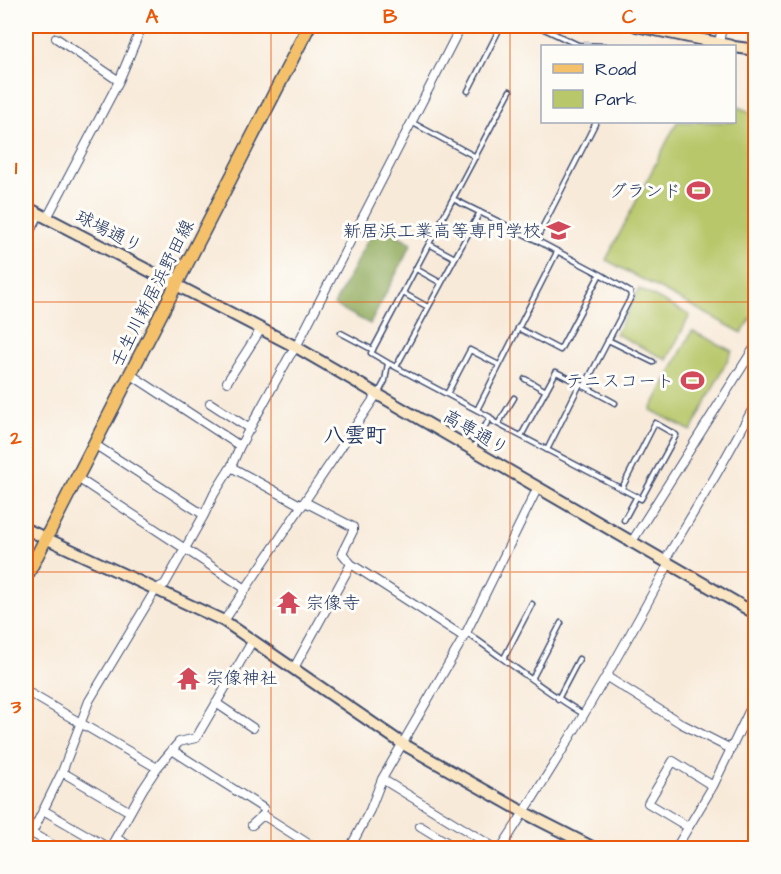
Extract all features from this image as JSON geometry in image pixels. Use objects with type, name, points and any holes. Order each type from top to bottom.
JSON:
[{"type":"main road","name":"壬生川新居浜野田線","points":[[26,577],[309,26]]},
{"type":"street","points":[[26,239],[43,216],[119,81],[142,26]]},
{"type":"street","points":[[58,849],[29,832],[62,772],[89,702],[156,589],[165,584],[231,467],[240,446],[296,347],[461,26]]},
{"type":"street","points":[[636,26],[724,45]]},
{"type":"street","points":[[719,44],[722,26]]},
{"type":"street","points":[[56,38],[119,81]]},
{"type":"street","points":[[736,47],[756,50]]},
{"type":"street","name":"球場通り","points":[[26,207],[177,284]]},
{"type":"street","name":"高専通り","points":[[177,284],[296,347],[756,614]]},
{"type":"street","points":[[227,382],[261,329]]},
{"type":"street","points":[[631,543],[756,345]]},
{"type":"street","points":[[130,374],[240,446]]},
{"type":"street","points":[[224,621],[377,394]]},
{"type":"street","points":[[210,403],[250,429]]},
{"type":"street","points":[[501,849],[607,677],[668,565],[667,557],[753,415],[756,404]]},
{"type":"street","points":[[94,444],[204,515]]},
{"type":"street","points":[[231,467],[353,527],[342,554],[351,564],[466,635]]},
{"type":"street","points":[[76,477],[246,589]]},
{"type":"street","points":[[350,849],[370,810],[382,779],[466,635],[538,487]]},
{"type":"street","points":[[26,529],[224,621],[403,744],[594,849]]},
{"type":"street","points":[[294,668],[351,564]]},
{"type":"street","points":[[43,810],[110,849],[157,768],[179,742],[196,738],[253,640]]},
{"type":"street","points":[[607,677],[682,724],[731,749]]},
{"type":"street","points":[[26,691],[157,768]]},
{"type":"street","points":[[676,849],[713,786],[756,697]]},
{"type":"street","points":[[216,703],[253,728]]},
{"type":"street","points":[[172,750],[263,808]]},
{"type":"street","points":[[688,826],[648,803],[673,761],[713,786]]},
{"type":"street","points":[[62,772],[130,813]]},
{"type":"street","points":[[382,779],[495,849]]},
{"type":"street","points":[[252,825],[263,815],[315,849]]},
{"type":"street","points":[[420,826],[456,849]]},
{"type":"street","points":[[116,838],[133,849]]},
{"type":"lane","points":[[468,91],[501,26]]},
{"type":"lane","points":[[538,26],[578,45]]},
{"type":"lane","points":[[510,91],[371,353],[490,417],[498,424],[641,499],[676,435],[655,423],[622,488]]},
{"type":"lane","points":[[412,122],[476,157]]},
{"type":"lane","points":[[536,240],[595,123]]},
{"type":"lane","points":[[453,199],[536,240],[630,292],[631,297],[609,340],[547,450]]},
{"type":"lane","points":[[396,367],[480,212]]},
{"type":"lane","points":[[429,244],[455,258]]},
{"type":"lane","points":[[477,410],[557,252]]},
{"type":"lane","points":[[416,269],[441,283]]},
{"type":"lane","points":[[518,328],[560,350],[600,274]]},
{"type":"lane","points":[[403,293],[428,307]]},
{"type":"lane","points":[[341,333],[373,350]]},
{"type":"lane","points":[[609,340],[652,362]]},
{"type":"lane","points":[[447,394],[470,350],[500,365]]},
{"type":"lane","points":[[377,394],[385,381],[388,363]]},
{"type":"lane","points":[[521,436],[556,372],[615,403]]},
{"type":"lane","points":[[525,379],[546,390]]},
{"type":"lane","points":[[498,424],[514,398]]},
{"type":"lane","points":[[473,450],[490,417]]},
{"type":"lane","points":[[624,520],[637,496]]},
{"type":"lane","points":[[504,658],[532,604]]},
{"type":"lane","points":[[532,679],[561,623]]},
{"type":"lane","points":[[466,635],[504,658],[558,699],[585,715]]},
{"type":"lane","points":[[558,699],[579,659]]},
{"type":"green space","name":"グランド","points":[[736,106],[756,114],[755,312],[742,333],[606,260],[676,123],[736,123]]},
{"type":"green space","points":[[376,224],[412,243],[370,324],[334,305]]},
{"type":"green space","name":"テニスコート","points":[[639,289],[690,315],[667,360],[616,334]]},
{"type":"green space","name":"テニスコート","points":[[692,331],[732,351],[691,431],[651,410]]},
{"type":"place","name":"グランド","points":[[699,191]]},
{"type":"place","name":"新居浜工業高等専門学校","points":[[559,231]]},
{"type":"place","name":"テニスコート","points":[[692,381]]},
{"type":"place","name":"宗像寺","points":[[288,603]]},
{"type":"place","name":"宗像神社","points":[[188,678]]},
{"type":"district","name":"八雲町","points":[[355,435]]}]
